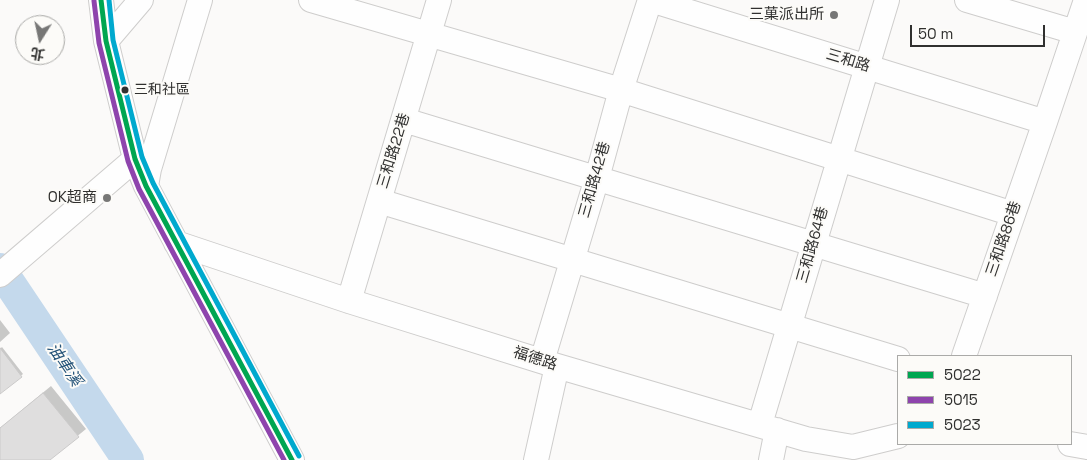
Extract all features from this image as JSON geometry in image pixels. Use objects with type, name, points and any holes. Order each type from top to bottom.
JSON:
[{"type":"street","points":[[101,0],[106,40],[135,159],[146,186],[292,460]]},
{"type":"street","points":[[106,40],[141,0]]},
{"type":"street","points":[[146,186],[149,169],[200,0]]},
{"type":"street","points":[[310,0],[621,90],[1013,214]]},
{"type":"street","name":"三和路22巷","points":[[349,301],[439,0]]},
{"type":"street","name":"三和路","points":[[650,0],[1045,122]]},
{"type":"street","name":"三和路42巷","points":[[536,460],[549,364],[572,259],[621,90],[650,0]]},
{"type":"street","name":"三和路64巷","points":[[772,460],[768,427],[789,327],[838,158],[887,0]]},
{"type":"street","points":[[967,0],[1075,32]]},
{"type":"street","name":"三和路86巷","points":[[964,355],[1086,0]]},
{"type":"street","points":[[404,120],[984,296]]},
{"type":"street","points":[[0,275],[135,159]]},
{"type":"street","points":[[379,201],[897,359]]},
{"type":"street","name":"福德路","points":[[176,243],[349,301],[549,364],[806,439],[853,447],[897,436]]},
{"type":"street","points":[[1072,444],[1087,447]]},
{"type":"building","points":[[0,348],[22,377],[0,394]]},
{"type":"building","points":[[43,393],[79,437],[50,460],[0,460],[0,428]]},
{"type":"waterway","name":"油車溪","points":[[0,269],[128,460]]},
{"type":"transit line","name":"5022","points":[[101,0],[106,41],[135,159],[146,186],[292,460]]},
{"type":"transit line","name":"5023","points":[[109,0],[113,40],[142,157],[153,183],[299,456]]},
{"type":"transit line","name":"5015","points":[[94,1],[99,43],[128,161],[139,189],[284,460]]},
{"type":"place","name":"三菓派出所","points":[[834,15]]},
{"type":"place","name":"三和社區","points":[[125,90]]},
{"type":"place","name":"OK超商","points":[[107,198]]}]
